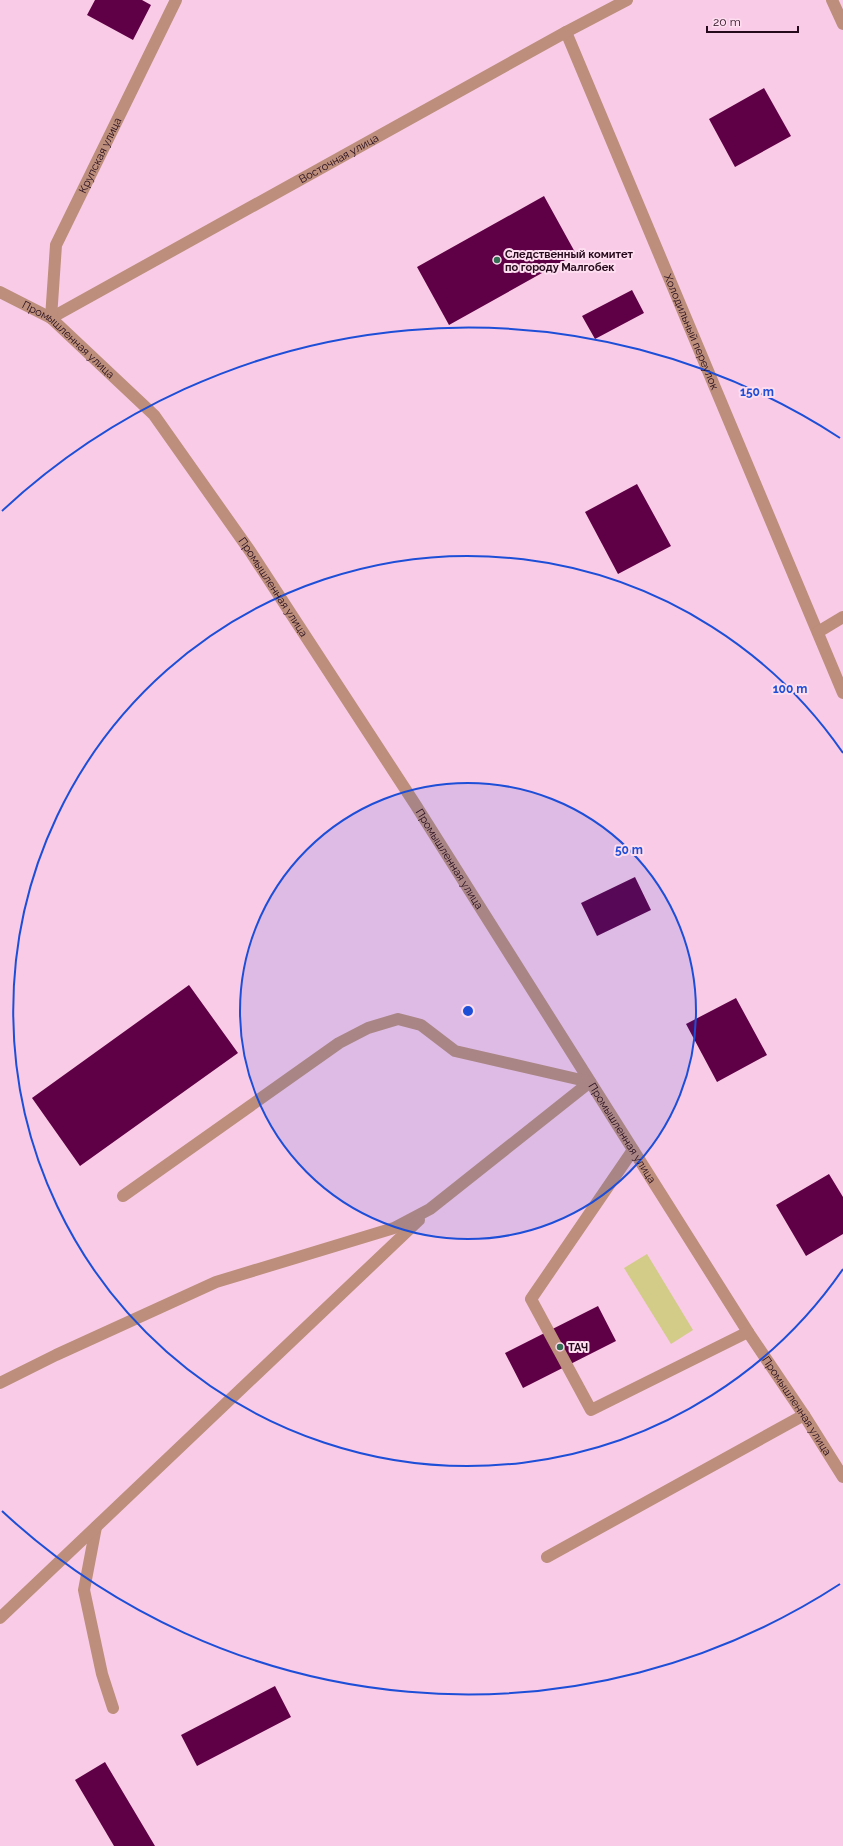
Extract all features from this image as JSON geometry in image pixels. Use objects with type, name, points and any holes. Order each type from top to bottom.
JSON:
[{"type":"street","name":"Крупская улица","points":[[51,318],[56,246],[176,0]]},
{"type":"street","name":"Восточная улица","points":[[51,318],[566,32],[627,0]]},
{"type":"street","points":[[832,0],[843,24]]},
{"type":"street","name":"Холодильный переулок","points":[[566,32],[843,693]]},
{"type":"street","name":"Промышленная улица","points":[[0,292],[51,318],[154,415],[250,551],[415,804],[748,1332],[804,1415],[843,1477]]},
{"type":"street","points":[[818,632],[843,617]]},
{"type":"street","points":[[123,1196],[339,1043],[368,1028],[398,1019],[421,1025],[455,1051],[590,1082]]},
{"type":"street","points":[[0,1618],[430,1209],[590,1082]]},
{"type":"street","points":[[633,1150],[531,1299],[591,1410],[748,1332]]},
{"type":"street","points":[[0,1383],[56,1355],[216,1282],[394,1228],[430,1209]]},
{"type":"street","points":[[547,1557],[804,1415]]},
{"type":"street","points":[[96,1527],[84,1590],[102,1674],[113,1708]]},
{"type":"shaded area","points":[[647,1254],[693,1330],[671,1344],[624,1268]]},
{"type":"building","points":[[95,0],[142,0],[151,5],[133,40],[87,15]]},
{"type":"building","points":[[764,88],[791,136],[735,167],[709,119]]},
{"type":"building","name":"Следственный комитет по городу Малгобек","points":[[544,196],[576,254],[449,325],[417,267]]},
{"type":"building","points":[[632,290],[644,313],[595,339],[582,316]]},
{"type":"building","points":[[637,484],[671,546],[618,574],[585,512]]},
{"type":"building","points":[[635,877],[651,910],[597,936],[581,903]]},
{"type":"building","points":[[189,985],[238,1053],[80,1166],[32,1098]]},
{"type":"building","points":[[736,998],[767,1055],[717,1082],[686,1024]]},
{"type":"building","points":[[829,1174],[843,1197],[843,1234],[806,1256],[776,1205]]},
{"type":"building","name":"ТАЧ","points":[[598,1306],[616,1341],[523,1388],[505,1353]]},
{"type":"building","points":[[275,1686],[291,1717],[197,1766],[181,1735]]},
{"type":"building","points":[[105,1762],[155,1846],[114,1846],[75,1780]]},
{"type":"place","name":"Следственный комитет по городу Малгобек","points":[[497,260]]},
{"type":"place","name":"ТАЧ","points":[[560,1347]]}]
